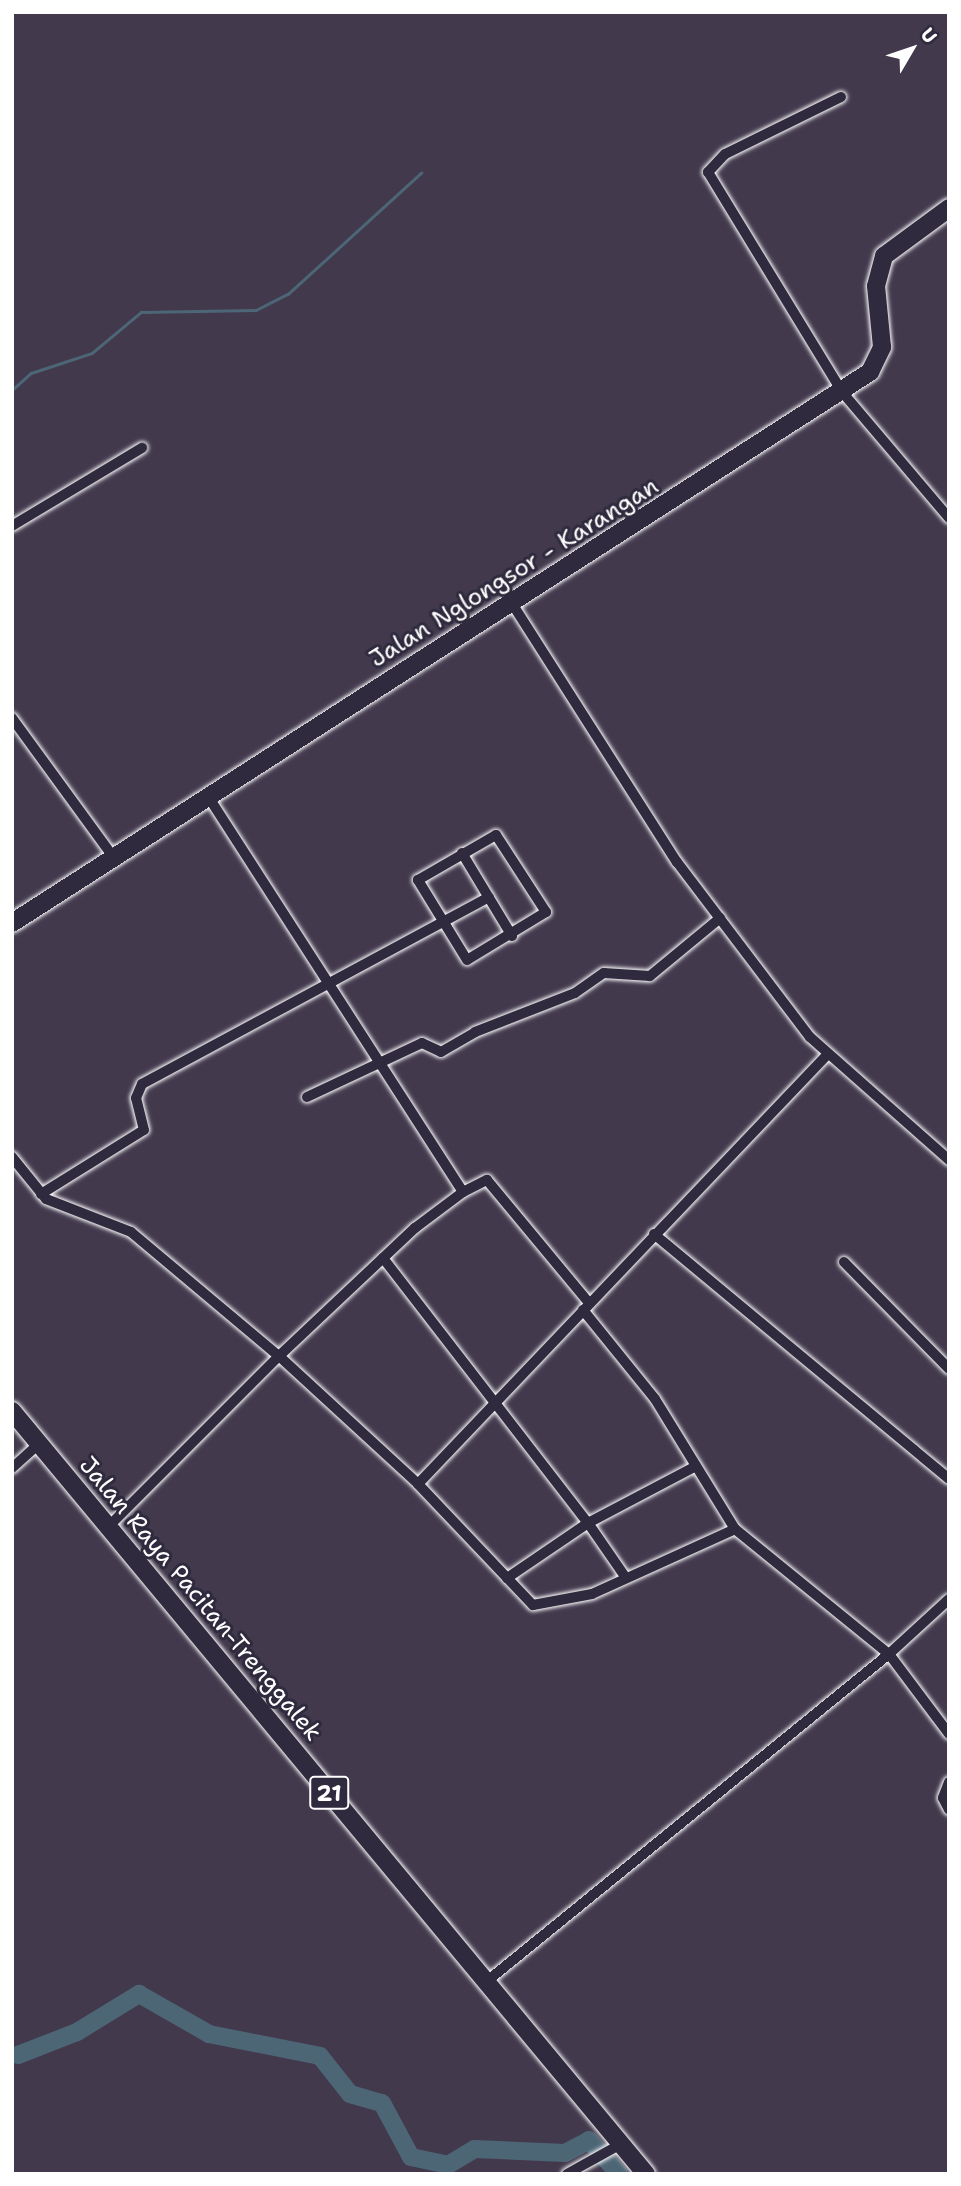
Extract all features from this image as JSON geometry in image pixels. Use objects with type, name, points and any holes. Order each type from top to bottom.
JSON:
[{"type":"highway","name":"Jalan Nglongsor - Karangan","points":[[12,923],[843,393],[879,359],[876,286],[884,256],[949,208]]},
{"type":"highway","name":"Jalan Raya Pacitan-Trenggalek","points":[[12,1411],[486,1982],[614,2147],[646,2174]]},
{"type":"street","points":[[841,97],[725,155],[708,173],[843,393],[949,517]]},
{"type":"street","points":[[12,526],[142,448]]},
{"type":"street","points":[[513,605],[677,862],[827,1055],[949,1160]]},
{"type":"street","points":[[12,718],[115,859]]},
{"type":"street","points":[[209,798],[463,1192]]},
{"type":"street","points":[[499,835],[544,902],[544,916],[467,960],[440,924],[418,880],[462,853],[499,835]]},
{"type":"street","points":[[462,853],[512,936]]},
{"type":"street","points":[[41,1194],[144,1130],[136,1098],[142,1084],[489,897]]},
{"type":"street","points":[[307,1097],[422,1043],[441,1052],[575,993],[604,973],[650,976],[720,918]]},
{"type":"street","points":[[418,1485],[827,1055]]},
{"type":"street","points":[[12,1157],[41,1194],[131,1232],[279,1356],[418,1485],[533,1605],[547,1606],[626,1578],[735,1529]]},
{"type":"street","points":[[109,1526],[279,1356],[383,1258],[463,1192],[487,1180],[655,1399],[735,1529],[889,1654],[949,1734]]},
{"type":"street","points":[[654,1234],[949,1479]]},
{"type":"street","points":[[383,1258],[494,1405],[588,1523],[626,1578]]},
{"type":"street","points":[[844,1262],[949,1369]]},
{"type":"street","points":[[12,1468],[40,1443]]},
{"type":"street","points":[[506,1578],[588,1523],[696,1466]]},
{"type":"street","points":[[486,1982],[889,1654],[949,1599]]},
{"type":"street","points":[[949,1782],[943,1798],[949,1810]]},
{"type":"street","points":[[567,2174],[614,2147]]},
{"type":"waterway","points":[[12,390],[31,373],[92,353],[141,312],[256,310],[288,294],[421,173]]},
{"type":"waterway","points":[[18,2055],[77,2032],[139,1994],[209,2034],[320,2056],[350,2094],[382,2103],[411,2157],[448,2165],[475,2149],[565,2153],[589,2140],[619,2174]]},
{"type":"waterway","points":[[12,2053],[18,2055]]}]
